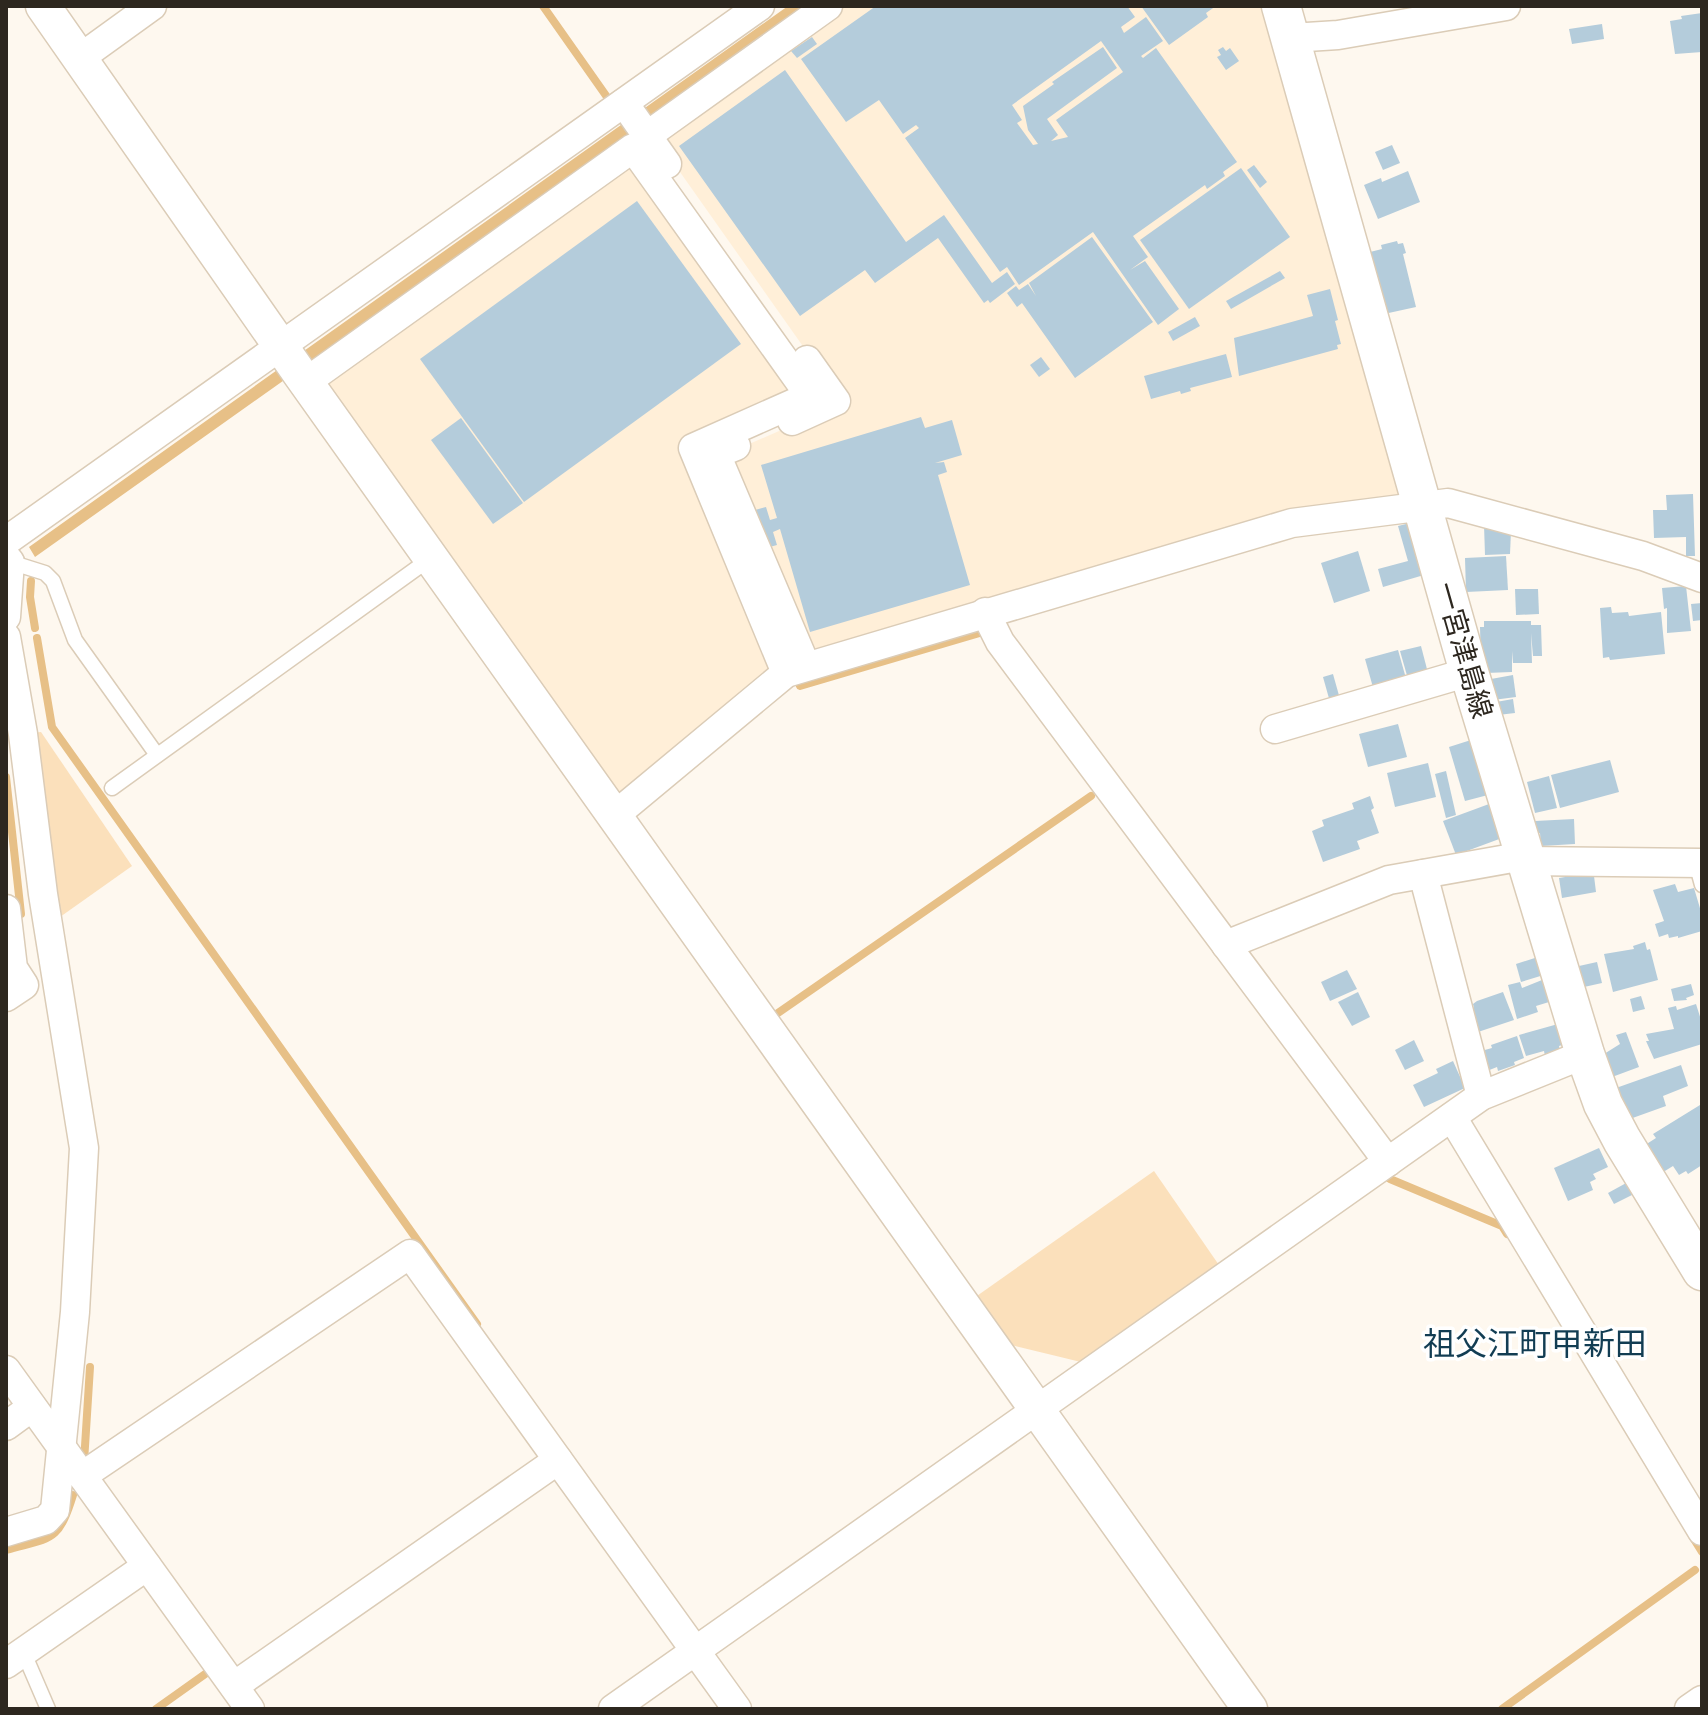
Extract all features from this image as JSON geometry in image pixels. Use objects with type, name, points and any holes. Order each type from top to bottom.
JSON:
[{"type":"main road","name":"一宮津島線","points":[[1286,22],[1469,672],[1585,1054],[1603,1104],[1622,1140],[1702,1271]]},
{"type":"street","points":[[43,6],[292,364],[1250,1709]]},
{"type":"street","points":[[80,58],[152,6]]},
{"type":"street","points":[[292,364],[633,148],[642,134],[760,6]]},
{"type":"street","points":[[6,617],[7,553],[642,134],[828,6]]},
{"type":"street","points":[[1286,22],[1338,35],[1506,6]]},
{"type":"street","points":[[642,134],[785,345],[836,401],[716,454],[796,669]]},
{"type":"street","points":[[614,816],[796,669],[1292,523],[1448,503],[1643,556],[1702,578]]},
{"type":"street","points":[[985,612],[1000,642],[1388,1162]]},
{"type":"street","points":[[6,637],[84,1148],[75,1312],[55,1510],[46,1520],[6,1532]]},
{"type":"street","points":[[1275,729],[1469,672]]},
{"type":"street","points":[[1226,945],[1389,880],[1423,874],[1525,859],[1700,871]]},
{"type":"street","points":[[1423,874],[1481,1096]]},
{"type":"street","points":[[6,909],[13,968],[24,985],[6,997]]},
{"type":"street","points":[[613,1709],[1481,1096],[1585,1054]]},
{"type":"street","points":[[1452,1117],[1702,1531]]},
{"type":"street","points":[[82,1476],[410,1254],[737,1709]]},
{"type":"street","points":[[6,1370],[242,1698],[558,1460]]},
{"type":"street","points":[[6,1426],[32,1407]]},
{"type":"street","points":[[15,1658],[147,1566]]},
{"type":"street","points":[[1689,1709],[1702,1700]]},
{"type":"lane","points":[[7,553],[45,573],[53,581],[75,640],[157,755]]},
{"type":"lane","points":[[112,788],[431,558]]},
{"type":"lane","points":[[15,1658],[48,1709]]},
{"type":"shaded area","points":[[788,6],[816,6],[35,557],[29,547]]},
{"type":"shaded area","points":[[843,6],[1270,6],[1405,488],[1399,496],[810,654],[724,455],[843,403],[656,138]]},
{"type":"shaded area","points":[[636,160],[801,394],[687,444],[781,671],[626,796],[614,790],[323,386]]},
{"type":"shaded area","points":[[41,732],[132,866],[60,917],[31,733]]},
{"type":"shaded area","points":[[1154,1171],[1221,1268],[1085,1363],[1007,1344],[974,1298]]},
{"type":"building","points":[[876,6],[1127,6],[1135,17],[1121,27],[1124,33],[1146,17],[1163,41],[1141,56],[1143,58],[1156,48],[1237,162],[1207,189],[1205,185],[1133,236],[1148,257],[1130,270],[1145,261],[1179,309],[1158,325],[1093,232],[1019,285],[1007,267],[1000,272],[905,138],[919,128],[916,125],[903,134],[879,100],[846,122],[801,59]],"holes":[[[1101,41],[1123,72],[1056,120],[1068,137],[1051,141],[1058,135],[1047,119],[1117,68],[1103,47],[1023,106],[1028,130],[1038,144],[1033,145],[1017,123],[1022,120],[1012,105]]]},
{"type":"building","points":[[1141,6],[1216,6],[1206,13],[1208,17],[1169,45]]},
{"type":"building","points":[[1702,13],[1702,52],[1675,54],[1670,21]]},
{"type":"building","points":[[1602,24],[1604,39],[1572,44],[1569,29]]},
{"type":"building","points":[[812,37],[817,44],[797,58],[791,51]]},
{"type":"building","points":[[1223,47],[1226,51],[1230,48],[1239,61],[1226,70],[1217,57],[1221,55],[1218,50]]},
{"type":"building","points":[[785,70],[906,242],[944,215],[992,283],[1007,272],[1015,284],[990,303],[988,300],[984,303],[938,238],[875,283],[865,270],[800,316],[679,146]]},
{"type":"building","points":[[1392,145],[1400,163],[1383,170],[1375,152]]},
{"type":"building","points":[[1254,165],[1267,182],[1260,188],[1247,170]]},
{"type":"building","points":[[1241,168],[1290,237],[1189,309],[1140,240]]},
{"type":"building","points":[[1408,171],[1420,202],[1378,219],[1364,185],[1381,178],[1382,182]]},
{"type":"building","points":[[637,201],[741,344],[524,502],[420,359]]},
{"type":"building","points":[[1092,237],[1153,322],[1075,378],[1022,303],[1017,307],[1007,293],[1016,286],[1019,290],[1028,284],[1036,296],[1029,283]]},
{"type":"building","points":[[1397,241],[1398,244],[1403,243],[1406,253],[1403,254],[1416,307],[1384,314],[1370,252]]},
{"type":"building","points":[[1280,271],[1285,278],[1231,309],[1226,301]]},
{"type":"building","points":[[1330,289],[1338,320],[1335,321],[1341,344],[1337,345],[1338,349],[1239,376],[1234,338],[1313,316],[1307,295]]},
{"type":"building","points":[[1195,317],[1200,326],[1173,341],[1168,332]]},
{"type":"building","points":[[1226,354],[1232,377],[1190,388],[1191,391],[1181,394],[1180,391],[1151,399],[1144,376]]},
{"type":"building","points":[[1041,357],[1050,369],[1039,377],[1030,365]]},
{"type":"building","points":[[921,417],[925,428],[952,420],[962,455],[935,463],[944,462],[947,472],[938,475],[970,585],[810,632],[780,529],[773,532],[777,545],[766,548],[755,510],[766,507],[770,520],[777,518],[761,465]]},
{"type":"building","points":[[461,418],[523,503],[493,524],[431,440]]},
{"type":"building","points":[[1693,494],[1695,556],[1686,556],[1686,537],[1654,538],[1653,510],[1667,510],[1666,495]]},
{"type":"building","points":[[1410,523],[1424,575],[1383,587],[1378,569],[1408,561],[1398,526]]},
{"type":"building","points":[[1484,525],[1511,531],[1510,554],[1485,555]]},
{"type":"building","points":[[1358,551],[1370,591],[1334,603],[1321,563]]},
{"type":"building","points":[[1506,556],[1508,590],[1466,592],[1465,558]]},
{"type":"building","points":[[1686,586],[1691,631],[1667,633],[1667,608],[1664,609],[1662,588]]},
{"type":"building","points":[[1515,589],[1538,589],[1539,614],[1516,615]]},
{"type":"building","points":[[1702,603],[1702,620],[1693,621],[1691,604]]},
{"type":"building","points":[[1611,607],[1612,613],[1628,612],[1629,616],[1661,612],[1665,654],[1610,660],[1609,657],[1603,658],[1600,608]]},
{"type":"building","points":[[1484,621],[1531,621],[1531,625],[1541,625],[1542,656],[1533,656],[1531,633],[1532,663],[1513,663],[1512,651],[1512,672],[1486,673],[1481,664],[1480,627],[1484,627]]},
{"type":"building","points":[[1421,646],[1428,673],[1408,679],[1400,651]]},
{"type":"building","points":[[1398,650],[1407,682],[1374,691],[1365,659]]},
{"type":"building","points":[[1333,674],[1340,699],[1330,702],[1323,677]]},
{"type":"building","points":[[1513,675],[1516,697],[1493,700],[1491,679]]},
{"type":"building","points":[[1513,699],[1515,713],[1498,715],[1496,702]]},
{"type":"building","points":[[1398,724],[1407,757],[1368,767],[1359,734]]},
{"type":"building","points":[[1471,740],[1488,795],[1465,801],[1449,747]]},
{"type":"building","points":[[1610,760],[1619,792],[1560,808],[1551,775]]},
{"type":"building","points":[[1428,763],[1436,797],[1395,807],[1387,773]]},
{"type":"building","points":[[1446,771],[1456,815],[1446,818],[1435,774]]},
{"type":"building","points":[[1549,776],[1557,808],[1535,813],[1527,782]]},
{"type":"building","points":[[1370,796],[1379,833],[1357,841],[1360,849],[1323,862],[1312,831],[1324,826],[1322,820],[1354,809],[1352,803]]},
{"type":"building","points":[[1489,804],[1502,838],[1456,855],[1443,821]]},
{"type":"building","points":[[1574,819],[1575,844],[1541,846],[1535,821]]},
{"type":"building","points":[[1593,868],[1596,892],[1562,898],[1559,878],[1565,877],[1565,873]]},
{"type":"building","points":[[1675,884],[1678,892],[1694,888],[1702,915],[1702,931],[1678,938],[1669,938],[1668,934],[1659,937],[1655,924],[1664,921],[1653,890]]},
{"type":"building","points":[[1645,942],[1647,950],[1650,949],[1658,980],[1613,992],[1604,954],[1634,949],[1633,946]]},
{"type":"building","points":[[1541,956],[1547,974],[1521,982],[1516,964]]},
{"type":"building","points":[[1597,962],[1602,983],[1584,987],[1579,966]]},
{"type":"building","points":[[1347,970],[1357,989],[1330,1001],[1321,982]]},
{"type":"building","points":[[1542,980],[1549,1002],[1536,1006],[1538,1012],[1517,1019],[1508,985],[1520,982],[1522,988]]},
{"type":"building","points":[[1691,984],[1694,995],[1687,1000],[1674,1001],[1671,989]]},
{"type":"building","points":[[1358,992],[1370,1017],[1352,1026],[1338,1002]]},
{"type":"building","points":[[1503,992],[1514,1020],[1475,1033],[1468,1010],[1474,1008],[1473,1004],[1477,1001]]},
{"type":"building","points":[[1641,996],[1645,1009],[1633,1012],[1630,999]]},
{"type":"building","points":[[1696,1004],[1702,1023],[1702,1044],[1654,1059],[1646,1034],[1674,1029],[1668,1008],[1676,1006],[1677,1010]]},
{"type":"building","points":[[1558,1024],[1565,1044],[1559,1046],[1560,1051],[1545,1056],[1544,1051],[1526,1056],[1519,1035]]},
{"type":"building","points":[[1626,1032],[1639,1067],[1612,1077],[1604,1054],[1620,1044],[1616,1035]]},
{"type":"building","points":[[1517,1036],[1524,1058],[1498,1071],[1497,1067],[1487,1071],[1481,1051]]},
{"type":"building","points":[[1414,1040],[1424,1061],[1405,1070],[1395,1050]]},
{"type":"building","points":[[1453,1061],[1465,1088],[1424,1107],[1413,1085],[1438,1073],[1436,1069]]},
{"type":"building","points":[[1681,1065],[1688,1086],[1663,1096],[1666,1106],[1627,1120],[1616,1088]]},
{"type":"building","points":[[1700,1105],[1702,1165],[1688,1174],[1686,1171],[1679,1175],[1673,1166],[1660,1174],[1642,1147],[1656,1138],[1653,1134]]},
{"type":"building","points":[[1599,1148],[1608,1167],[1593,1174],[1596,1179],[1590,1182],[1593,1190],[1568,1201],[1554,1168]]},
{"type":"building","points":[[1628,1182],[1634,1194],[1614,1204],[1608,1193]]},
{"type":"waterway","points":[[543,6],[607,97]]},
{"type":"waterway","points":[[31,581],[35,628]]},
{"type":"waterway","points":[[798,680],[800,686],[983,632],[986,635]]},
{"type":"waterway","points":[[37,638],[52,727],[477,1324]]},
{"type":"waterway","points":[[6,777],[21,914]]},
{"type":"waterway","points":[[775,1015],[1091,796]]},
{"type":"waterway","points":[[1390,1179],[1502,1226],[1507,1234]]},
{"type":"waterway","points":[[84,1462],[90,1367]]},
{"type":"waterway","points":[[6,1550],[51,1536],[63,1522],[73,1495]]},
{"type":"waterway","points":[[1692,1536],[1702,1552]]},
{"type":"waterway","points":[[1502,1709],[1695,1570]]},
{"type":"waterway","points":[[156,1709],[208,1672]]},
{"type":"district","name":"祖父江町甲新田","points":[[1535,1343]]}]
